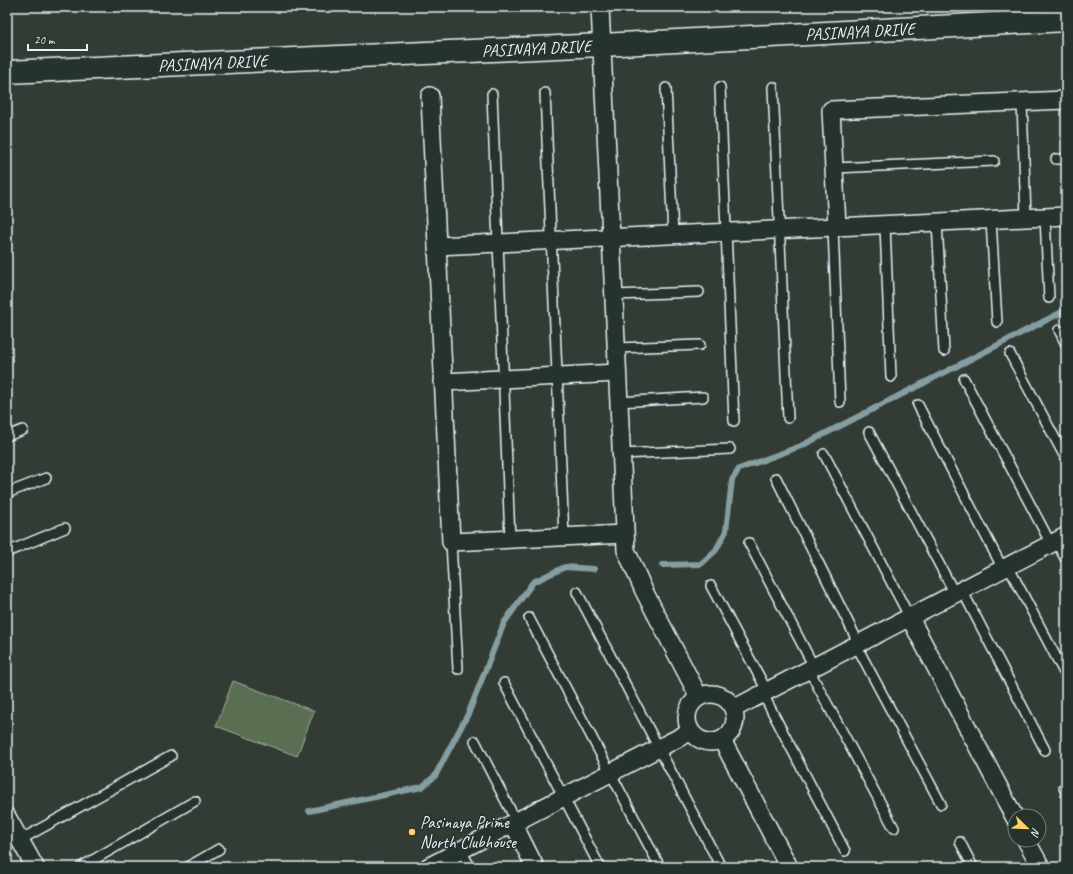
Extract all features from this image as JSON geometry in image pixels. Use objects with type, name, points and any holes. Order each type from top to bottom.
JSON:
[{"type":"street","points":[[600,7],[626,550],[641,584],[699,697]]},
{"type":"street","name":"PASINAYA DRIVE","points":[[7,72],[602,45],[1066,20]]},
{"type":"street","points":[[430,96],[451,542],[625,534]]},
{"type":"street","points":[[835,227],[831,110],[1066,100]]},
{"type":"street","points":[[437,246],[1066,216]]},
{"type":"street","points":[[443,382],[617,373]]},
{"type":"street","points":[[733,709],[1058,540]]},
{"type":"street","points":[[910,618],[1010,808]]},
{"type":"street","points":[[707,694],[715,694],[726,700],[733,709],[735,724],[732,730],[722,740],[715,743],[708,743],[694,737],[690,732],[686,716],[688,708],[699,697],[707,694]]},
{"type":"street","points":[[428,867],[690,732]]},
{"type":"street","points":[[722,740],[789,867]]},
{"type":"street","points":[[7,817],[35,867]]},
{"type":"street","points":[[514,822],[535,867]]},
{"type":"street","points":[[1030,848],[1041,867]]},
{"type":"lane","points":[[720,87],[734,421]]},
{"type":"lane","points":[[773,87],[788,418]]},
{"type":"lane","points":[[666,88],[673,235]]},
{"type":"lane","points":[[545,92],[564,537]]},
{"type":"lane","points":[[492,94],[510,539]]},
{"type":"lane","points":[[1022,102],[1026,218]]},
{"type":"lane","points":[[1056,159],[1066,158]]},
{"type":"lane","points":[[834,168],[994,161]]},
{"type":"lane","points":[[1045,217],[1049,298]]},
{"type":"lane","points":[[991,220],[997,322]]},
{"type":"lane","points":[[937,222],[944,351]]},
{"type":"lane","points":[[885,225],[892,377]]},
{"type":"lane","points":[[835,227],[840,402]]},
{"type":"lane","points":[[614,295],[699,292]]},
{"type":"lane","points":[[1059,330],[1066,344]]},
{"type":"lane","points":[[616,348],[700,345]]},
{"type":"lane","points":[[1010,354],[1066,459]]},
{"type":"lane","points":[[964,379],[1058,540],[1066,560]]},
{"type":"lane","points":[[618,402],[704,397]]},
{"type":"lane","points":[[918,405],[1066,676]]},
{"type":"lane","points":[[7,436],[23,430]]},
{"type":"lane","points":[[869,432],[1045,750]]},
{"type":"lane","points":[[621,454],[730,449]]},
{"type":"lane","points":[[824,454],[910,618]]},
{"type":"lane","points":[[7,493],[46,478]]},
{"type":"lane","points":[[776,478],[858,645],[941,804]]},
{"type":"lane","points":[[7,552],[65,528]]},
{"type":"lane","points":[[451,542],[458,669]]},
{"type":"lane","points":[[749,543],[894,828]]},
{"type":"lane","points":[[711,586],[845,851]]},
{"type":"lane","points":[[577,592],[721,867]]},
{"type":"lane","points":[[529,618],[612,772],[660,867]]},
{"type":"lane","points":[[504,683],[600,867]]},
{"type":"lane","points":[[475,741],[514,822]]},
{"type":"lane","points":[[20,840],[171,756]]},
{"type":"lane","points":[[81,867],[195,801]]},
{"type":"lane","points":[[960,842],[973,867]]},
{"type":"lane","points":[[188,867],[219,849]]},
{"type":"lane","points":[[461,850],[470,867]]},
{"type":"green space","points":[[233,681],[314,711],[297,756],[216,726]]},
{"type":"waterway","points":[[662,565],[701,564],[716,550],[726,531],[732,480],[739,469],[801,446],[1066,310]]},
{"type":"waterway","points":[[309,811],[422,787],[435,776],[469,712],[504,623],[533,582],[565,567],[594,569]]},
{"type":"place","name":"Pasinaya Prime North Clubhouse","points":[[412,832]]}]
